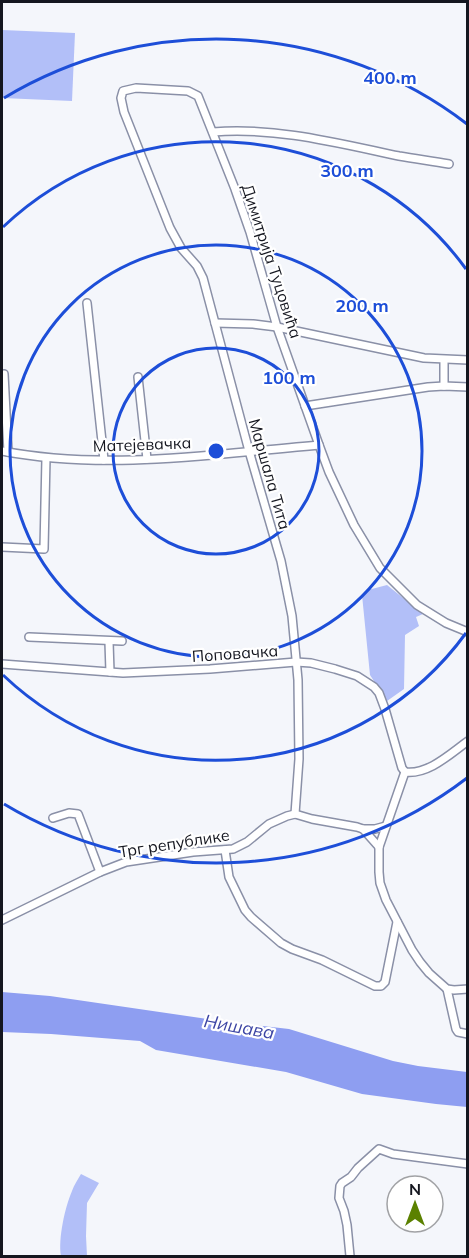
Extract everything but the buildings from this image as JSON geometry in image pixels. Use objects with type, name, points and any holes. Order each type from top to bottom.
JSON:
[{"type":"street","name":"Димитрија Туцовића","points":[[123,91],[136,88],[188,91],[198,96],[250,232],[278,327],[319,445],[354,525],[380,568],[417,605],[446,623],[468,632]]},
{"type":"street","name":"Маршала Тита","points":[[123,91],[120,98],[123,112],[170,228],[181,248],[197,266],[203,279],[286,583],[292,616],[298,680],[299,759],[295,814]]},
{"type":"street","points":[[213,132],[249,131],[290,134],[449,164]]},
{"type":"street","points":[[87,303],[104,460]]},
{"type":"street","points":[[215,323],[278,327],[424,358],[468,360]]},
{"type":"street","points":[[444,360],[444,386]]},
{"type":"street","points":[[4,374],[4,452]]},
{"type":"street","points":[[138,376],[147,459]]},
{"type":"street","points":[[305,406],[444,386],[468,387]]},
{"type":"street","name":"Матејевачка","points":[[4,452],[46,458],[104,460],[147,459],[319,445]]},
{"type":"street","points":[[2,548],[44,549],[46,458]]},
{"type":"street","points":[[29,637],[122,641]]},
{"type":"street","points":[[109,642],[110,672]]},
{"type":"street","name":"Поповачка","points":[[2,664],[123,673],[296,662],[311,663],[346,672],[357,676],[377,690],[381,696],[405,772]]},
{"type":"street","points":[[468,741],[423,770],[416,773],[405,772],[379,847],[380,884],[397,922],[420,962],[447,988],[468,989]]},
{"type":"street","points":[[53,818],[69,813],[78,814],[100,872]]},
{"type":"street","points":[[295,814],[363,829],[386,826]]},
{"type":"street","name":"Трг републике","points":[[2,920],[115,865],[138,859],[225,850],[240,846],[277,819],[295,814]]},
{"type":"street","points":[[363,829],[379,847]]},
{"type":"street","points":[[225,850],[229,878],[251,917],[281,943],[375,986],[381,986],[385,982],[397,922]]},
{"type":"street","points":[[447,988],[456,1029],[458,1032],[468,1034]]},
{"type":"street","points":[[350,1257],[347,1225],[339,1198],[340,1186],[379,1149],[393,1154],[468,1164]]},
{"type":"shaded area","points":[[2,30],[75,33],[72,101],[2,98]]},
{"type":"shaded area","points":[[387,585],[423,614],[416,617],[419,626],[405,635],[404,689],[387,701],[370,675],[362,595],[368,590]]},
{"type":"shaded area","points":[[81,1174],[99,1183],[87,1203],[87,1256],[61,1256],[60,1241],[65,1214],[69,1198]]},
{"type":"water","name":"Нишава","points":[[2,992],[50,996],[289,1029],[393,1061],[467,1072],[467,1107],[362,1094],[286,1072],[156,1050],[140,1041],[2,1032]]}]
